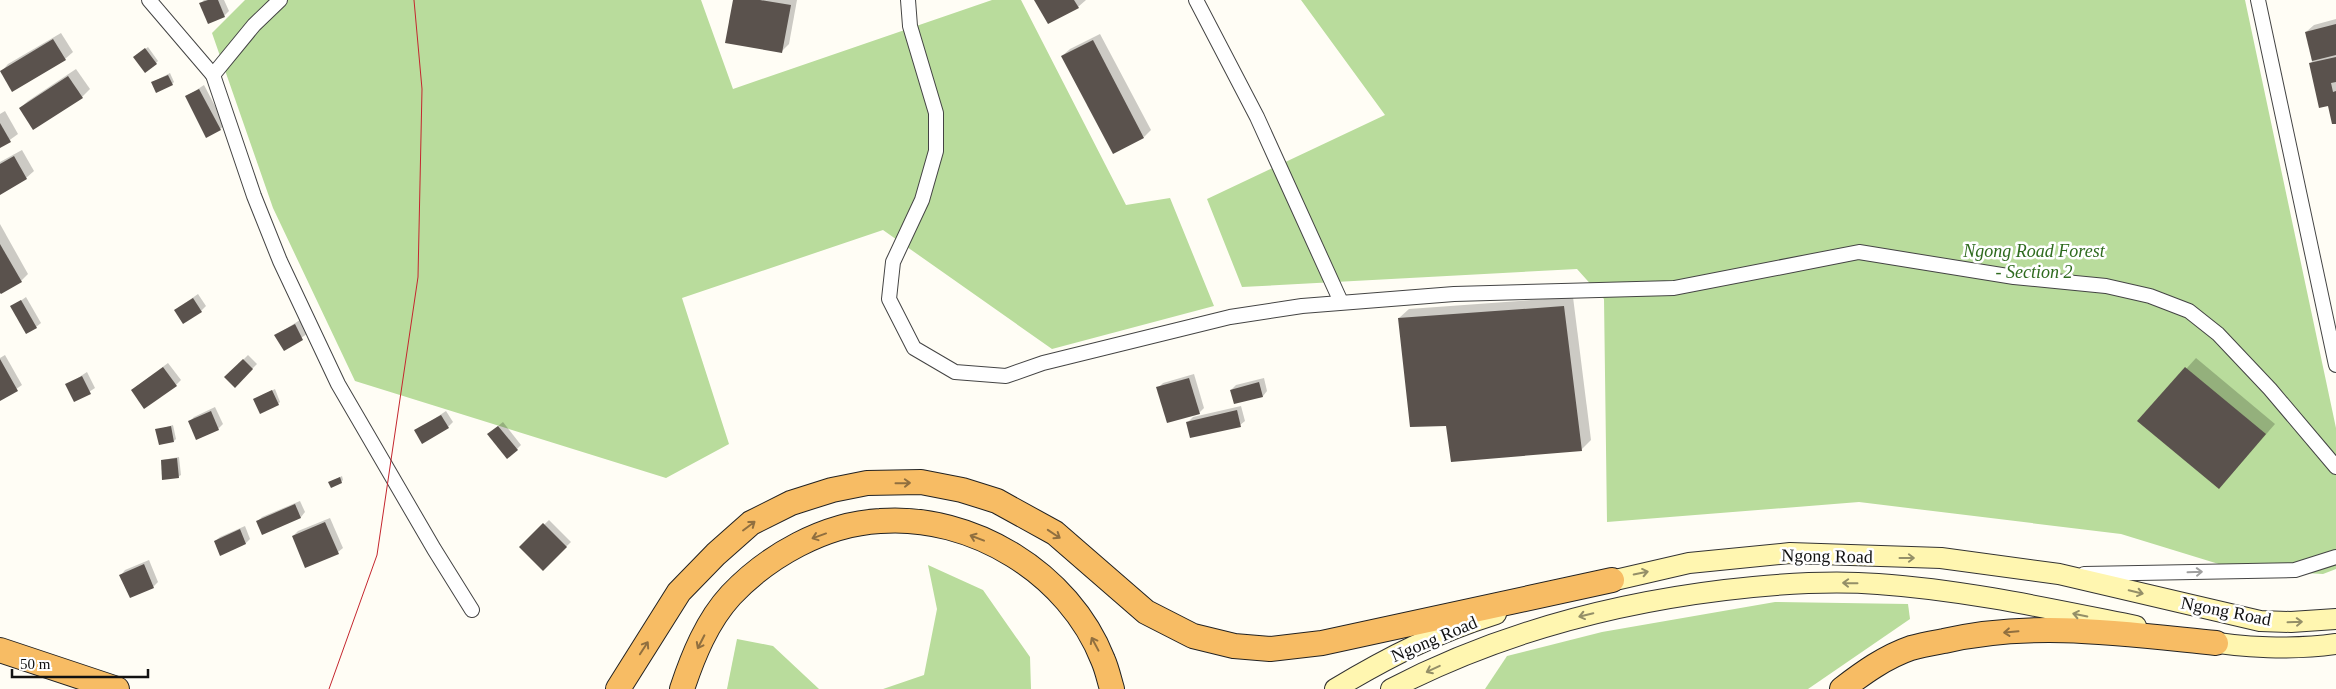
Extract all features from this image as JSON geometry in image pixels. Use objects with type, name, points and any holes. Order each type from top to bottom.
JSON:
[{"type":"highway","points":[[618,689],[679,592],[716,554],[751,523],[791,503],[832,490],[867,483],[921,482],[962,490],[997,501],[1055,533],[1146,612],[1193,636],[1234,646],[1270,649],[1322,643],[1612,580]]},
{"type":"highway","points":[[682,689],[694,656],[708,628],[729,597],[756,571],[786,551],[818,535],[879,520],[936,524],[1004,549],[1033,568],[1059,592],[1085,626],[1103,659],[1112,689]]},
{"type":"highway","points":[[1842,689],[1868,669],[1911,648],[1966,636],[2023,631],[2080,630],[2216,643]]},
{"type":"highway","points":[[0,650],[117,689]]},
{"type":"main road","name":"Ngong Road","points":[[1336,689],[1378,663],[1422,640],[1494,615],[1612,580],[1690,563],[1790,553],[1941,558],[2059,574],[2260,621],[2291,622],[2336,619]]},
{"type":"main road","name":"Ngong Road","points":[[1391,689],[1450,661],[1568,619],[1634,604],[1691,594],[1775,585],[1876,584],[1933,589],[2063,611],[2216,643],[2272,646],[2322,646],[2336,644]]},
{"type":"street","points":[[149,0],[213,75],[254,196],[280,261],[338,384],[434,550],[472,610]]},
{"type":"street","points":[[213,75],[254,26],[280,0]]},
{"type":"street","points":[[908,0],[910,26],[936,113],[936,151],[922,200],[894,262],[890,299],[914,348],[956,372],[1006,376],[1043,364],[1230,317],[1342,302],[1454,294],[1674,288],[1859,252],[2014,277],[2106,286],[2150,296],[2188,311],[2218,334],[2270,389],[2336,467]]},
{"type":"street","points":[[1196,0],[1257,116],[1342,302]]},
{"type":"street","points":[[2258,0],[2336,365]]},
{"type":"street","points":[[2059,574],[2295,570],[2336,557]]},
{"type":"green space","points":[[245,0],[701,0],[733,89],[992,0],[1021,0],[1126,205],[1170,198],[1214,306],[1052,349],[883,230],[682,298],[729,444],[666,478],[355,381],[273,208],[212,33]]},
{"type":"green space","name":"Ngong Road Forest - Section 2","points":[[1301,0],[2245,0],[2336,428],[2336,569],[2323,574],[2235,569],[2121,534],[1859,502],[1607,522],[1604,299],[1577,269],[1242,287],[1207,199],[1385,115]]},
{"type":"green space","points":[[928,565],[983,590],[1030,657],[1031,689],[883,689],[924,675],[937,609]]},
{"type":"green space","points":[[1775,602],[1908,604],[1910,619],[1808,689],[1485,689],[1507,656],[1602,632]]},
{"type":"green space","points":[[737,639],[773,646],[819,689],[727,689]]},
{"type":"building","points":[[208,0],[218,0],[225,17],[208,24],[199,3]]},
{"type":"building","points":[[733,0],[760,0],[791,5],[782,53],[725,43]]},
{"type":"building","points":[[1034,0],[1074,0],[1079,8],[1048,24]]},
{"type":"building","points":[[2336,24],[2336,55],[2312,61],[2305,32]]},
{"type":"building","points":[[53,39],[66,60],[12,92],[0,71]]},
{"type":"building","points":[[1093,40],[1144,138],[1113,154],[1061,56]]},
{"type":"building","points":[[145,48],[157,64],[145,73],[133,57]]},
{"type":"building","points":[[2336,57],[2336,82],[2331,83],[2333,92],[2336,91],[2336,124],[2332,124],[2328,106],[2319,108],[2309,63]]},
{"type":"building","points":[[168,75],[173,85],[156,93],[151,82]]},
{"type":"building","points":[[68,76],[83,98],[33,130],[19,108]]},
{"type":"building","points":[[199,89],[221,130],[206,138],[185,96]]},
{"type":"building","points":[[0,123],[11,142],[0,148]]},
{"type":"building","points":[[14,156],[27,179],[0,195],[0,164]]},
{"type":"building","points":[[0,244],[22,282],[1,294],[0,293]]},
{"type":"building","points":[[193,298],[202,312],[183,324],[174,310]]},
{"type":"building","points":[[21,300],[37,328],[26,334],[10,306]]},
{"type":"building","points":[[1564,306],[1582,451],[1451,462],[1446,426],[1410,427],[1398,318]]},
{"type":"building","points":[[295,324],[303,340],[284,351],[274,335]]},
{"type":"building","points":[[0,359],[18,391],[0,401]]},
{"type":"building","points":[[243,359],[253,369],[235,388],[224,377]]},
{"type":"building","points":[[163,367],[177,386],[144,409],[131,390]]},
{"type":"building","points":[[2185,367],[2266,434],[2219,489],[2137,421]]},
{"type":"building","points":[[82,376],[91,394],[74,402],[65,384]]},
{"type":"building","points":[[1189,378],[1200,414],[1167,423],[1156,387]]},
{"type":"building","points":[[1259,382],[1263,397],[1234,404],[1230,390]]},
{"type":"building","points":[[272,390],[279,405],[260,414],[253,399]]},
{"type":"building","points":[[1237,410],[1241,427],[1190,438],[1186,422]]},
{"type":"building","points":[[211,411],[219,430],[196,440],[188,421]]},
{"type":"building","points":[[441,415],[449,428],[422,444],[414,430]]},
{"type":"building","points":[[171,426],[174,442],[159,445],[155,429]]},
{"type":"building","points":[[498,426],[518,450],[507,459],[487,434]]},
{"type":"building","points":[[177,458],[179,478],[162,480],[161,460]]},
{"type":"building","points":[[340,477],[342,483],[331,488],[328,482]]},
{"type":"building","points":[[295,504],[301,518],[262,535],[256,521]]},
{"type":"building","points":[[325,522],[339,554],[305,568],[292,536]]},
{"type":"building","points":[[543,523],[567,547],[543,571],[519,547]]},
{"type":"building","points":[[240,529],[246,544],[220,556],[214,541]]},
{"type":"building","points":[[144,564],[154,588],[130,598],[119,575]]},
{"type":"tram line","points":[[329,689],[377,555],[418,277],[422,89],[414,0]]}]
